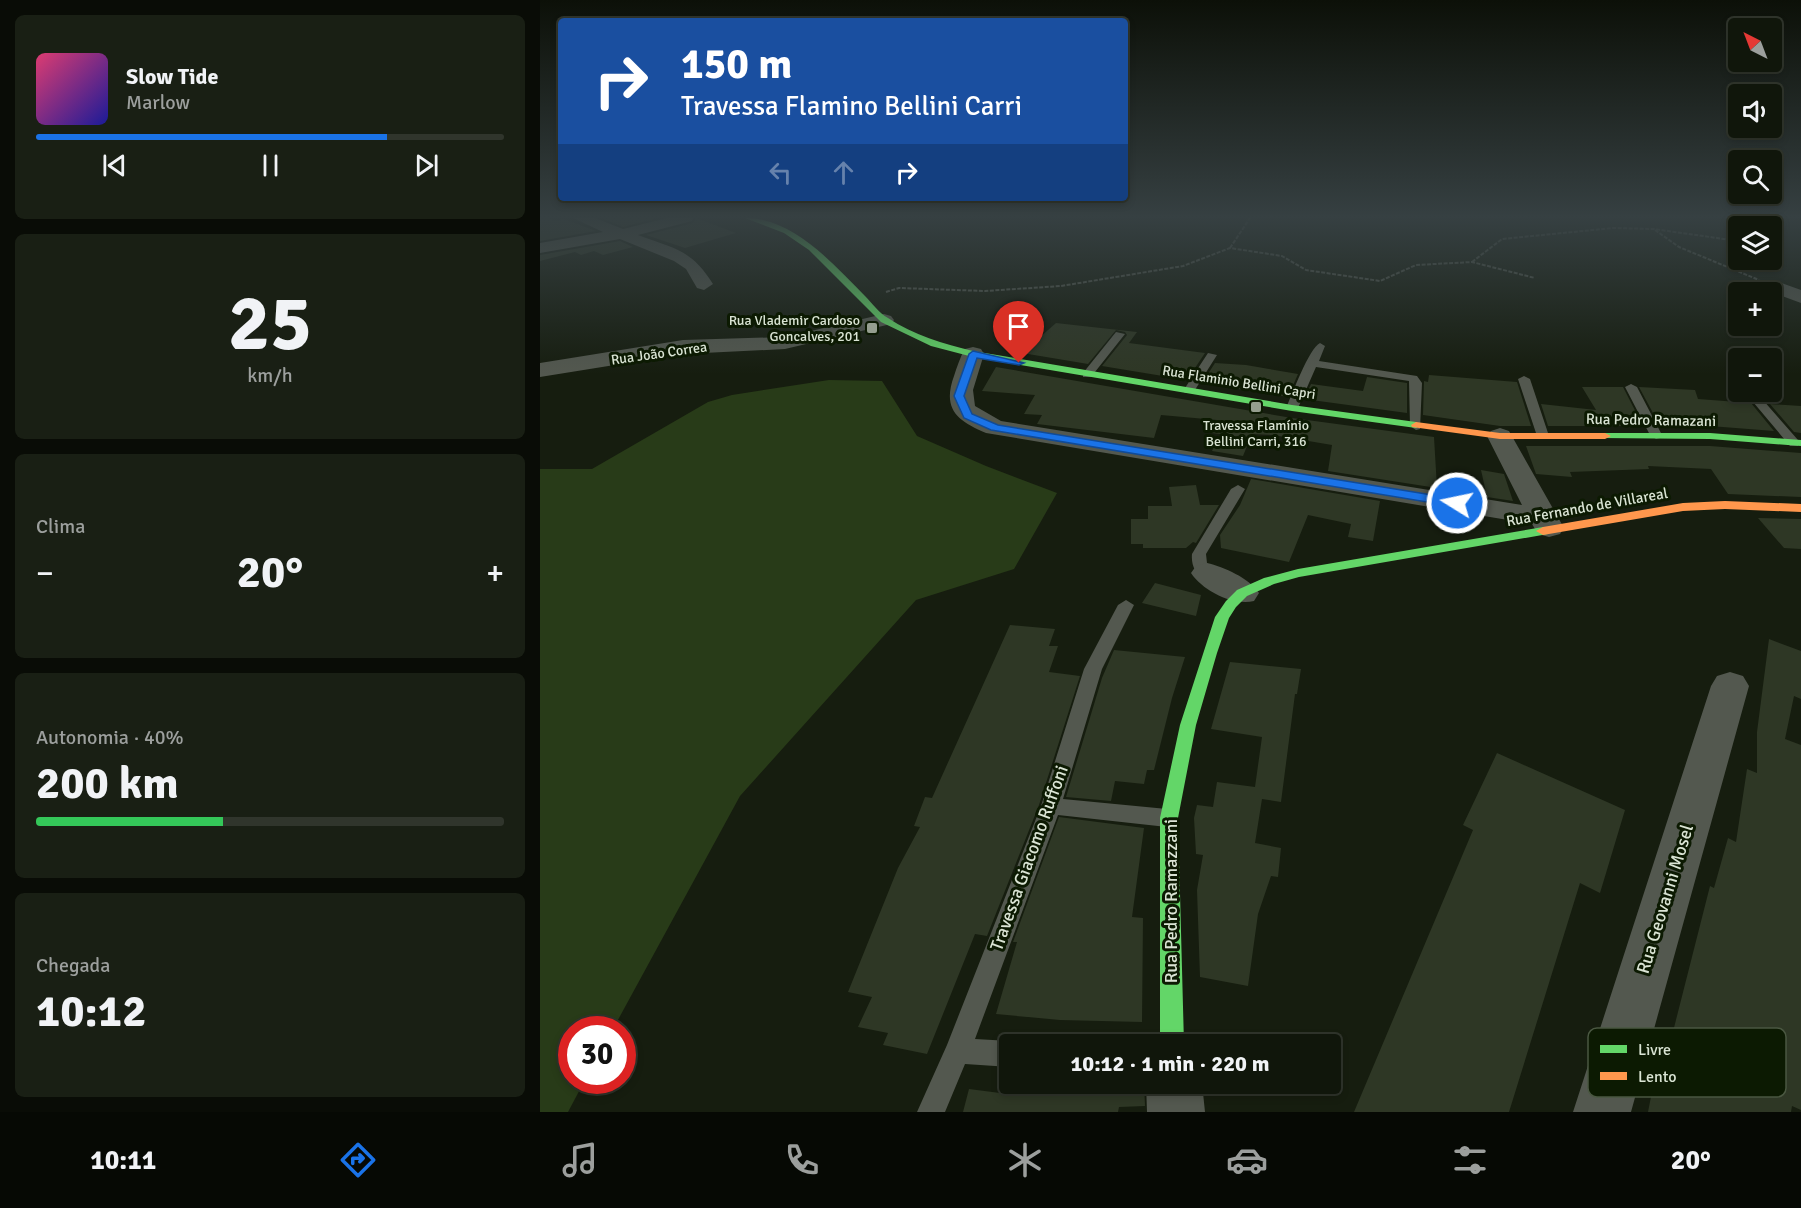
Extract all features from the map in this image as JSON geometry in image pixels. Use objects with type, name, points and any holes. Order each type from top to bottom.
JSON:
[{"type":"street","points":[[695,270],[704,284]]},
{"type":"street","name":"Rua Flaminio Bellini Capri","points":[[832,270],[884,320],[934,344],[973,354],[1292,408],[1500,436]]},
{"type":"street","points":[[1782,289],[1801,297]]},
{"type":"street","name":"Rua João Correa","points":[[540,370],[682,347],[785,343],[884,320]]},
{"type":"street","points":[[973,354],[959,396],[962,408],[968,416],[995,428],[1546,523]]},
{"type":"street","name":"Rua Pedro Ramazani","points":[[1500,436],[1656,435],[1798,443]]},
{"type":"street","points":[[1500,436],[1546,523]]},
{"type":"street","name":"Rua Fernando de Villareal","points":[[1242,593],[1269,581],[1298,573],[1476,544],[1546,523],[1683,507],[1725,505],[1801,508]]},
{"type":"street","points":[[1207,573],[1242,593]]},
{"type":"street","name":"Rua Pedro Ramazzani","points":[[1172,1034],[1169,818],[1188,725],[1209,653],[1222,617],[1242,593]]},
{"type":"street","name":"Rua Geovanni Mosel","points":[[1627,1028],[1730,686]]},
{"type":"street","points":[[1175,1094],[1176,1112]]},
{"type":"street","name":"Rua Geovanni Mosel","points":[[1602,1112],[1607,1097]]},
{"type":"lane","points":[[1087,375],[1120,334]]},
{"type":"lane","points":[[1292,408],[1320,346]]},
{"type":"lane","points":[[1189,391],[1212,355]]},
{"type":"lane","points":[[1312,363],[1409,376],[1416,383],[1416,426]]},
{"type":"lane","points":[[1524,379],[1543,436]]},
{"type":"lane","points":[[1630,387],[1656,435]]},
{"type":"lane","points":[[1760,402],[1798,443]]},
{"type":"lane","points":[[1207,573],[1199,564],[1199,554],[1238,489]]},
{"type":"lane","name":"Travessa Giacomo Ruffoni","points":[[931,1112],[958,1051],[1051,806],[1093,669],[1126,605]]},
{"type":"lane","points":[[1051,806],[1169,818]]},
{"type":"lane","points":[[958,1051],[999,1053]]},
{"type":"path","points":[[861,298],[899,288],[985,291],[1060,286],[1159,270]]},
{"type":"path","points":[[1306,270],[1380,282],[1406,270]]},
{"type":"path","points":[[1503,270],[1535,278]]},
{"type":"path","points":[[1735,270],[1764,282]]},
{"type":"green space","points":[[829,380],[882,381],[917,436],[1057,493],[1014,569],[916,600],[740,796],[620,1016],[558,1016],[558,1094],[578,1094],[568,1112],[540,1112],[540,469],[592,469],[708,402],[732,395]]},
{"type":"building","points":[[1056,323],[1137,332],[1129,343],[1205,353],[1187,380],[1102,366],[1127,335],[1125,332],[1116,330],[1088,364],[1022,353]]},
{"type":"building","points":[[1215,363],[1246,365],[1298,374],[1288,397],[1202,383]]},
{"type":"building","points":[[996,367],[1292,418],[1434,437],[1437,488],[1328,471],[1332,445],[1273,435],[1252,434],[1243,456],[1212,451],[1220,434],[1211,433],[1217,420],[1161,415],[1154,438],[1037,424],[1042,415],[1024,414],[1035,395],[982,391]]},
{"type":"building","points":[[1429,375],[1517,382],[1531,426],[1500,426],[1423,415],[1424,381],[1428,382]]},
{"type":"building","points":[[1367,377],[1407,383],[1407,413],[1304,399],[1311,384],[1363,391]]},
{"type":"building","points":[[1582,387],[1623,387],[1643,426],[1548,426],[1541,404],[1596,410]]},
{"type":"building","points":[[1639,387],[1695,390],[1698,399],[1751,403],[1774,431],[1710,426],[1660,426]]},
{"type":"building","points":[[1770,404],[1801,406],[1801,433],[1794,432]]},
{"type":"building","points":[[1526,446],[1710,446],[1801,453],[1801,497],[1728,494],[1711,469],[1648,466],[1649,469],[1570,472],[1572,477],[1536,474]]},
{"type":"building","points":[[1481,470],[1504,474],[1513,501],[1487,497]]},
{"type":"building","points":[[1251,479],[1380,501],[1373,541],[1348,537],[1351,524],[1308,515],[1289,562],[1221,548],[1220,535],[1240,505]]},
{"type":"building","points":[[1196,485],[1200,505],[1219,505],[1196,543],[1193,542],[1186,548],[1143,548],[1143,544],[1131,544],[1131,519],[1148,519],[1148,506],[1172,506],[1169,487]]},
{"type":"building","points":[[1758,518],[1801,519],[1801,549],[1784,548]]},
{"type":"building","points":[[1155,583],[1201,595],[1196,616],[1142,603]]},
{"type":"building","points":[[1010,625],[1055,629],[1049,646],[1058,646],[1049,672],[1080,676],[1039,805],[987,936],[975,934],[927,1054],[883,1045],[888,1033],[858,1027],[872,997],[848,992],[898,868],[920,827],[914,826],[925,797],[932,798]]},
{"type":"building","points":[[1769,639],[1801,651],[1801,699],[1794,696],[1785,739],[1801,745],[1801,1110],[1792,1106],[1791,1112],[1648,1112],[1651,1097],[1786,1097],[1786,1028],[1674,1028],[1710,886],[1714,888],[1728,838],[1736,842],[1747,769],[1757,773],[1757,732]]},
{"type":"building","points":[[1114,650],[1185,657],[1154,770],[1147,770],[1144,784],[1115,781],[1111,801],[1066,797],[1102,678]]},
{"type":"building","points":[[1230,662],[1301,669],[1297,694],[1295,694],[1281,802],[1262,799],[1255,843],[1281,848],[1278,877],[1271,876],[1258,914],[1248,986],[1200,977],[1197,890],[1203,855],[1196,854],[1194,818],[1197,805],[1213,807],[1217,782],[1255,787],[1262,737],[1211,729]]},
{"type":"building","points":[[1497,753],[1625,810],[1600,893],[1580,883],[1509,1112],[1354,1112],[1473,830],[1463,825]]},
{"type":"building","points":[[1059,817],[1144,828],[1132,917],[1143,918],[1142,1022],[1060,1020],[996,1014],[1017,942],[1013,942]]},
{"type":"building","points":[[969,1089],[999,1094],[1144,1094],[1145,1106],[1119,1107],[1118,1112],[963,1112]]},
{"type":"traffic: fast","points":[[834,270],[884,320],[934,344],[973,354],[1292,408],[1416,425]]},
{"type":"traffic: fast","points":[[1605,436],[1710,436],[1801,443]]},
{"type":"traffic: fast","points":[[1172,1034],[1169,818],[1188,725],[1209,653],[1222,617],[1231,604],[1242,593],[1269,581],[1298,573],[1543,531]]},
{"type":"traffic: slow","points":[[1416,425],[1500,436],[1605,436]]},
{"type":"traffic: slow","points":[[1543,531],[1683,507],[1725,505],[1801,508]]},
{"type":"place","name":"Rua Vlademir Cardoso Goncalves, 201","points":[[872,328]]},
{"type":"place","name":"Travessa Flamínio Bellini Carri, 316","points":[[1256,407]]},
{"type":"route","points":[[1019,363],[973,354],[959,396],[962,408],[968,416],[995,428],[1457,503]]}]
